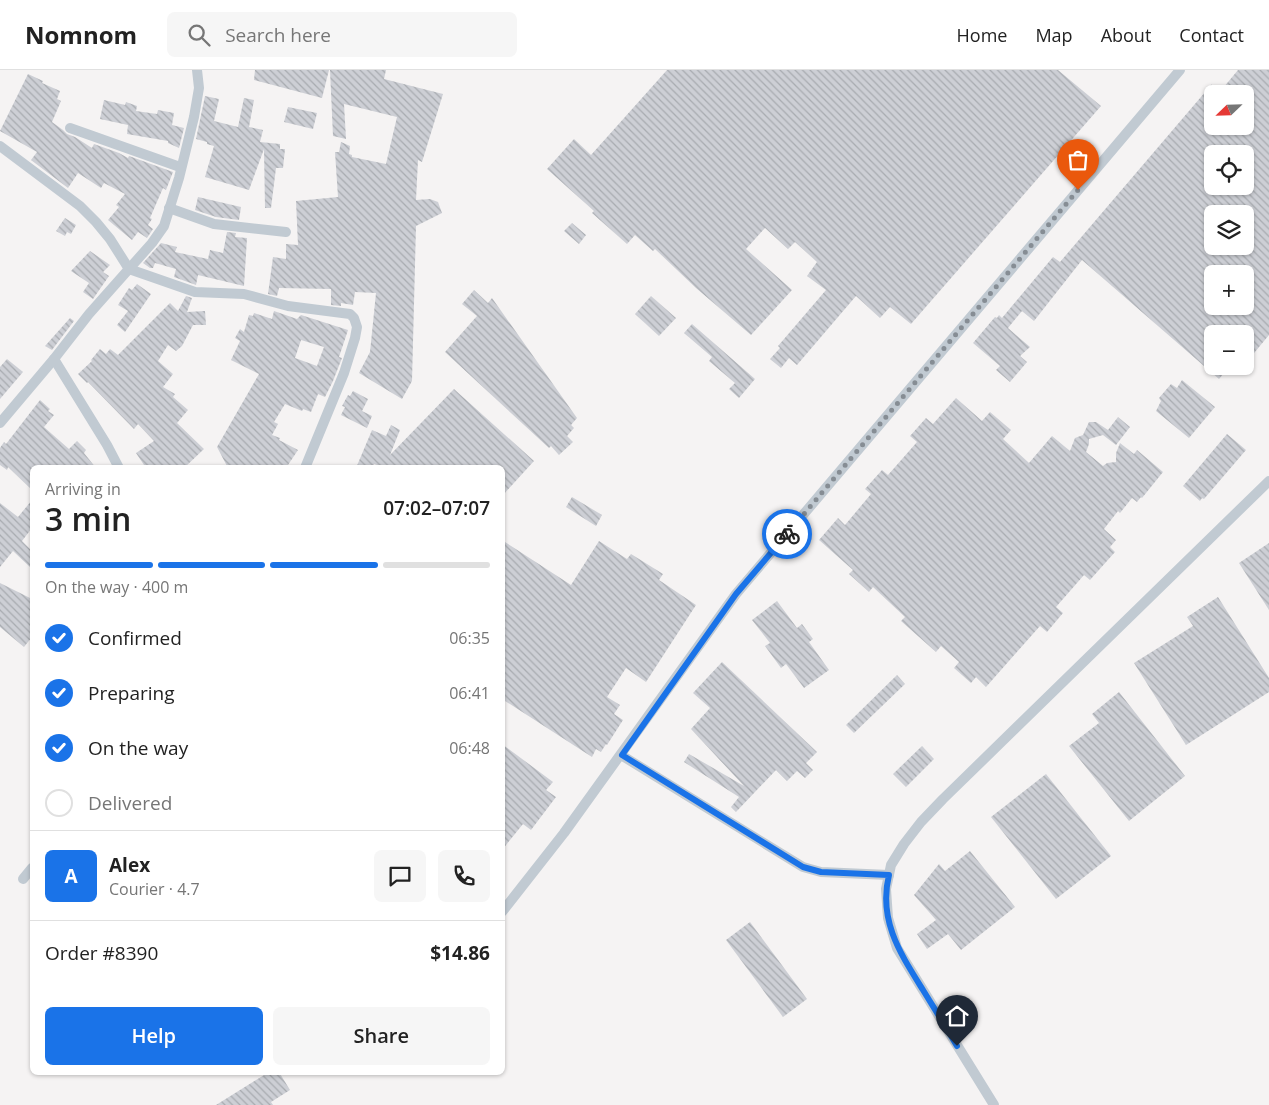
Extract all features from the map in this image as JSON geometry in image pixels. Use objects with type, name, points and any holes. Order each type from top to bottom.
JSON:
[{"type":"street","points":[[0,423],[89,314],[152,243],[164,226],[179,178],[180,167],[194,117],[199,88],[196,70]]},
{"type":"street","points":[[505,908],[622,755],[736,594],[1180,70]]},
{"type":"street","points":[[70,128],[180,167]]},
{"type":"street","points":[[0,146],[85,212],[110,239],[129,269],[195,292],[244,294],[288,306],[350,314],[354,318],[357,327],[347,364],[306,465]]},
{"type":"street","points":[[169,208],[214,224],[286,232]]},
{"type":"street","points":[[54,359],[108,445],[117,465]]},
{"type":"street","points":[[994,1105],[897,948],[888,918],[886,889],[891,865],[904,844],[932,810],[1269,481]]},
{"type":"street","points":[[622,755],[803,867],[821,872],[889,875]]},
{"type":"street","points":[[23,879],[30,870]]},
{"type":"building","points":[[255,70],[329,70],[322,98],[254,80]]},
{"type":"building","points":[[330,70],[386,70],[384,79],[443,94],[422,162],[418,160],[416,200],[430,199],[438,202],[442,213],[416,226],[412,381],[402,399],[359,373],[370,352],[376,293],[355,292],[353,305],[341,303],[341,306],[331,305],[331,289],[279,288],[277,296],[268,294],[273,257],[286,259],[286,244],[298,245],[296,201],[338,197],[335,152],[339,152],[341,142],[350,146],[349,154],[352,157],[386,164],[397,117],[344,104],[346,139],[333,136]]},
{"type":"building","points":[[667,70],[1058,70],[1101,106],[911,324],[890,307],[880,318],[856,296],[797,365],[789,358],[781,368],[770,359],[780,348],[778,346],[826,290],[807,276],[817,262],[795,242],[788,249],[765,228],[746,249],[792,290],[751,335],[696,288],[655,249],[653,251],[635,235],[627,244],[592,213],[594,211],[547,169],[574,139],[591,155]]},
{"type":"building","points":[[1238,70],[1269,70],[1269,335],[1254,353],[1254,325],[1204,325],[1204,366],[1082,260],[1034,321],[1022,311],[1008,328],[1030,347],[1020,356],[1027,362],[1010,382],[996,370],[1000,366],[973,343],[995,317],[997,318],[999,315],[1002,318],[1053,257],[1060,262],[1204,93],[1204,135],[1254,135],[1254,85],[1226,85]]},
{"type":"building","points":[[28,74],[60,91],[57,99],[61,101],[52,122],[67,134],[92,148],[94,144],[128,158],[129,156],[173,172],[166,190],[163,188],[150,218],[152,219],[148,225],[153,229],[147,238],[138,232],[132,240],[108,220],[119,207],[116,205],[125,194],[104,183],[101,188],[78,173],[68,188],[31,160],[37,152],[0,131]]},
{"type":"building","points":[[205,96],[219,99],[214,121],[238,127],[244,98],[254,100],[249,127],[263,130],[260,142],[280,144],[280,149],[285,149],[283,168],[276,168],[271,208],[265,208],[264,149],[249,190],[205,177],[214,146],[196,139]]},
{"type":"building","points":[[104,100],[125,105],[126,102],[137,106],[136,111],[157,114],[158,110],[174,113],[172,125],[184,128],[179,148],[168,143],[168,141],[127,134],[128,125],[100,119]]},
{"type":"building","points":[[288,107],[317,113],[313,129],[284,122]]},
{"type":"building","points":[[198,197],[241,207],[239,220],[216,217],[195,210]]},
{"type":"building","points":[[65,218],[76,225],[71,234],[67,232],[65,236],[56,231]]},
{"type":"building","points":[[572,223],[586,235],[579,244],[564,231]]},
{"type":"building","points":[[227,232],[236,233],[235,237],[247,238],[244,286],[198,275],[196,285],[174,277],[176,269],[155,263],[153,268],[150,268],[143,263],[161,243],[177,247],[175,252],[208,259],[210,250],[223,253]]},
{"type":"building","points":[[90,251],[110,265],[103,272],[109,276],[93,299],[83,292],[89,283],[71,271]]},
{"type":"building","points":[[137,284],[151,294],[125,332],[117,325],[128,311],[118,305],[129,288],[132,290]]},
{"type":"building","points":[[474,290],[488,303],[492,298],[577,418],[571,425],[574,428],[567,436],[573,442],[559,455],[551,446],[549,448],[445,352],[477,316],[462,304]]},
{"type":"building","points":[[186,296],[192,298],[187,312],[205,311],[206,325],[193,325],[182,346],[176,351],[168,345],[158,361],[173,374],[163,387],[175,394],[173,397],[188,410],[177,423],[204,449],[187,465],[144,465],[136,453],[154,441],[138,424],[134,429],[78,374],[92,361],[100,349],[106,354],[110,349],[118,355],[170,303],[178,311]]},
{"type":"building","points":[[651,296],[676,318],[659,336],[635,314]]},
{"type":"building","points":[[274,311],[297,319],[301,315],[348,330],[339,357],[342,358],[325,397],[318,394],[311,412],[303,409],[302,411],[285,404],[274,422],[278,424],[272,435],[298,450],[288,465],[226,465],[217,447],[259,374],[231,360],[240,341],[235,338],[240,329],[244,332],[249,315],[253,316],[254,313],[272,319]],"holes":[[[301,340],[324,347],[317,366],[295,358]]]},
{"type":"building","points":[[70,318],[74,321],[52,350],[45,346]]},
{"type":"building","points":[[692,324],[755,379],[739,398],[729,389],[735,383],[709,361],[712,357],[684,333]]},
{"type":"building","points":[[7,359],[23,372],[0,399],[0,367]]},
{"type":"building","points":[[1214,375],[1222,375],[1219,379]]},
{"type":"building","points":[[1182,380],[1215,407],[1189,438],[1156,411],[1161,401],[1159,398],[1171,384],[1177,388]]},
{"type":"building","points":[[454,389],[534,461],[505,493],[505,465],[357,465],[372,430],[386,436],[391,425],[400,430],[390,455]]},
{"type":"building","points":[[353,391],[368,399],[362,411],[372,416],[367,428],[341,415],[345,407],[342,406],[348,395],[350,396]]},
{"type":"building","points":[[956,398],[982,421],[990,412],[1011,430],[1003,439],[1029,463],[1052,436],[1070,451],[1075,438],[1083,435],[1089,422],[1096,422],[1108,430],[1118,417],[1130,427],[1116,445],[1103,435],[1089,439],[1086,452],[1103,466],[1107,463],[1116,462],[1116,453],[1120,443],[1134,454],[1137,450],[1163,472],[1142,498],[1137,502],[1132,498],[1120,513],[1118,511],[1104,529],[1116,540],[1110,547],[1115,552],[1090,580],[1084,575],[1056,607],[1063,613],[1047,632],[1040,626],[986,687],[976,677],[971,683],[954,668],[959,662],[941,646],[936,652],[901,621],[905,617],[873,587],[869,592],[849,574],[853,570],[819,540],[838,518],[845,525],[871,494],[865,489],[882,470],[888,475],[917,442],[910,436],[926,418],[933,424]]},
{"type":"building","points":[[40,400],[50,409],[48,411],[54,415],[44,427],[69,449],[77,441],[86,450],[84,453],[94,465],[30,465],[30,488],[8,467],[7,470],[0,465],[0,448],[4,442],[6,444]]},
{"type":"building","points":[[1227,434],[1246,450],[1204,499],[1202,498],[1200,501],[1183,486]]},
{"type":"building","points":[[572,497],[602,515],[596,526],[566,507]]},
{"type":"building","points":[[30,502],[30,531],[22,541],[30,549],[30,567],[13,551],[0,567],[0,503],[18,517]]},
{"type":"building","points":[[599,541],[627,559],[631,554],[663,574],[659,580],[696,605],[646,682],[626,668],[607,697],[620,705],[614,714],[623,720],[607,745],[601,752],[596,749],[592,757],[505,701],[505,542],[571,585]]},
{"type":"building","points":[[1269,543],[1269,610],[1239,563]]},
{"type":"building","points":[[0,583],[30,598],[30,640],[24,647],[0,627]]},
{"type":"building","points":[[1218,597],[1269,678],[1269,692],[1186,745],[1134,663],[1193,626],[1187,617]]},
{"type":"building","points":[[777,601],[797,628],[802,624],[813,639],[809,642],[829,670],[804,688],[786,664],[781,668],[765,646],[770,643],[752,620]]},
{"type":"building","points":[[722,662],[817,752],[806,763],[813,770],[805,778],[797,771],[787,781],[776,770],[736,812],[731,807],[739,797],[684,762],[689,754],[744,786],[691,729],[710,708],[693,693]]},
{"type":"building","points":[[897,675],[905,684],[854,733],[846,725]]},
{"type":"building","points":[[1119,692],[1185,776],[1129,821],[1069,746],[1099,723],[1092,714]]},
{"type":"building","points":[[505,746],[553,782],[546,790],[556,797],[531,830],[523,824],[505,846]]},
{"type":"building","points":[[922,746],[934,759],[906,787],[893,774]]},
{"type":"building","points":[[1046,774],[1111,856],[1056,899],[991,817]]},
{"type":"building","points":[[970,851],[1015,907],[961,950],[948,934],[927,949],[917,934],[936,920],[914,895],[939,864],[945,871]]},
{"type":"building","points":[[750,922],[807,999],[783,1017],[726,940]]},
{"type":"building","points":[[264,1075],[281,1075],[290,1090],[271,1102],[273,1105],[216,1105]]},
{"type":"way so far","points":[[787,534],[1078,190]]},
{"type":"route","points":[[787,534],[736,594],[622,755],[803,867],[821,872],[889,875],[886,889],[888,918],[897,948],[957,1046]]}]
